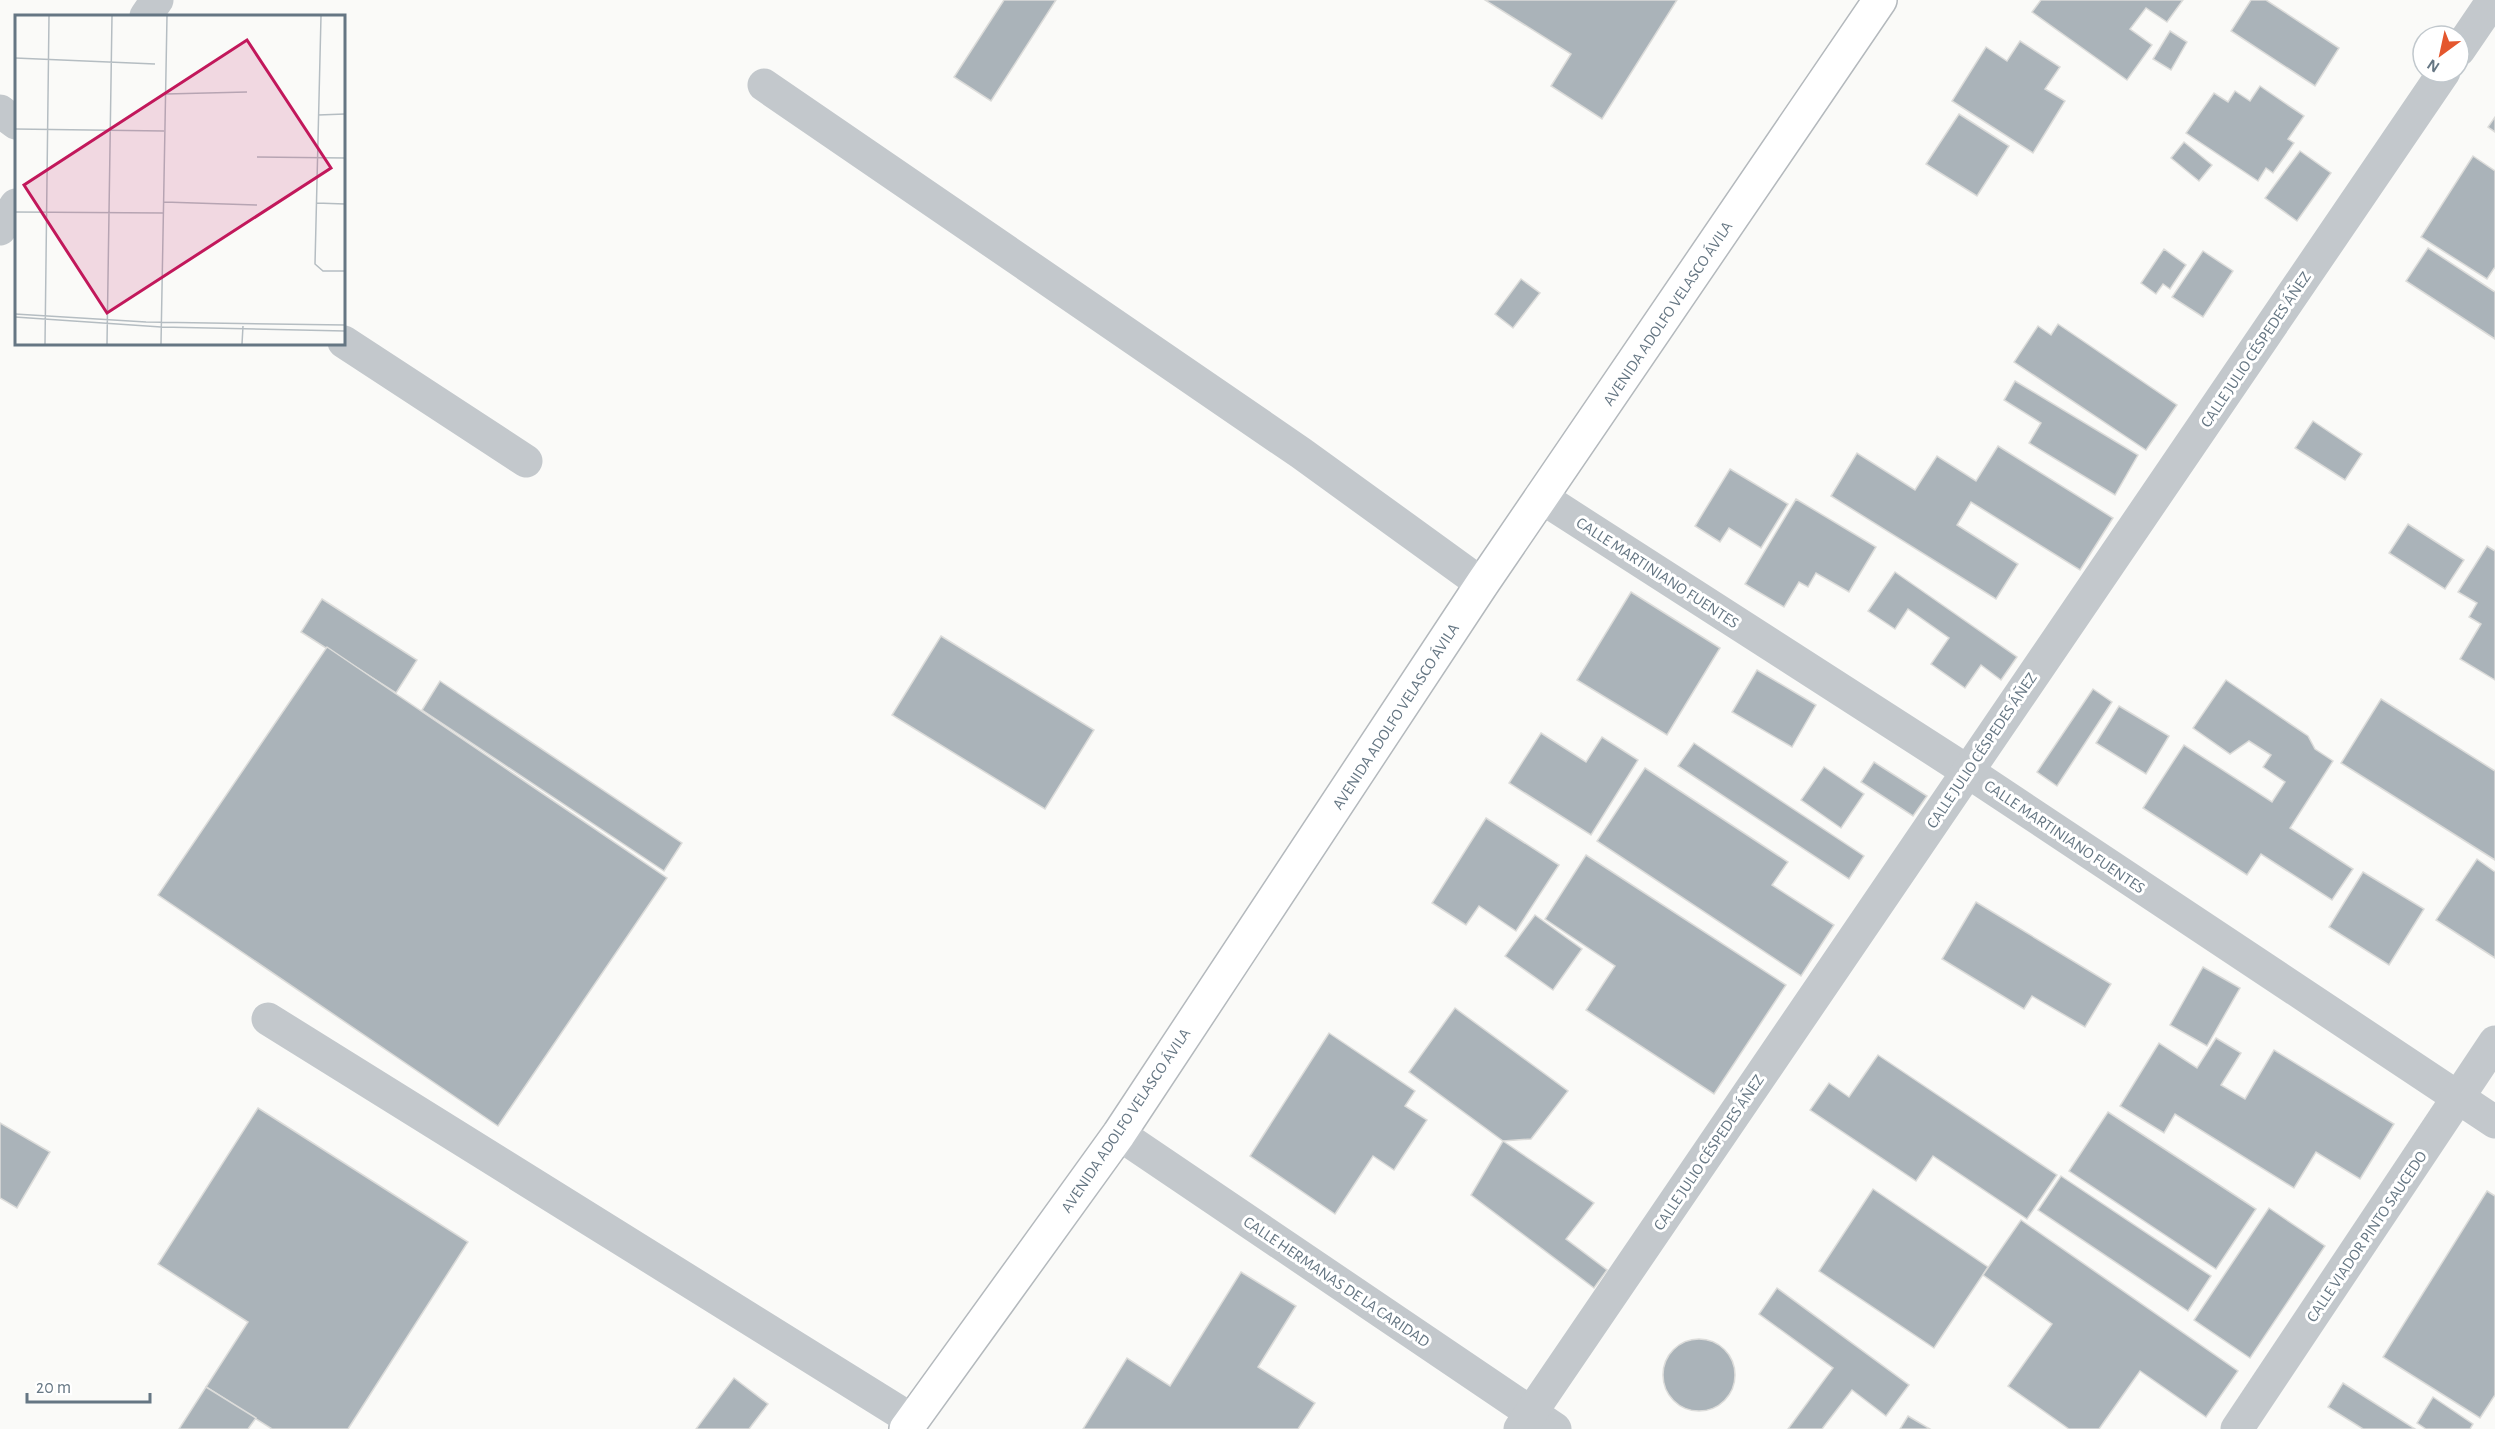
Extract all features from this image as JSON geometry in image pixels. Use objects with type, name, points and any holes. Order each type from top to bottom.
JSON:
[{"type":"highway","name":"AVENIDA ADOLFO VELASCO ÁVILA","points":[[909,1424],[1119,1134],[1482,584],[1880,0]]},
{"type":"street","points":[[147,15],[157,0]]},
{"type":"street","points":[[2471,32],[2493,0]]},
{"type":"street","name":"CALLE JULIO CÉSPEDES ÁÑEZ","points":[[1535,1424],[1967,771],[2436,84]]},
{"type":"street","points":[[764,85],[1301,453],[1482,584]]},
{"type":"street","points":[[0,111],[15,122]]},
{"type":"street","points":[[0,229],[15,206]]},
{"type":"street","points":[[345,343],[526,460]]},
{"type":"street","name":"CALLE MARTINIANO FUENTES","points":[[1541,497],[1967,771],[2495,1122]]},
{"type":"street","points":[[268,1018],[909,1424]]},
{"type":"street","name":"CALLE VIADOR PINTO SAUCEDO","points":[[2237,1429],[2495,1042]]},
{"type":"street","name":"CALLE HERMANAS DE LA CARIDAD","points":[[1119,1134],[1535,1424]]},
{"type":"building","points":[[1004,0],[1056,0],[991,101],[954,77]]},
{"type":"building","points":[[1485,0],[1677,0],[1602,119],[1551,86],[1571,54]]},
{"type":"building","points":[[2041,0],[2183,0],[2167,22],[2146,8],[2130,29],[2152,45],[2127,80],[2032,12]]},
{"type":"building","points":[[2251,0],[2266,0],[2339,48],[2315,86],[2231,31]]},
{"type":"building","points":[[2170,31],[2187,42],[2171,70],[2153,59]]},
{"type":"building","points":[[2020,41],[2060,67],[2045,89],[2065,101],[2033,153],[1952,101],[1986,47],[2007,61]]},
{"type":"building","points":[[2260,86],[2304,116],[2288,139],[2294,143],[2273,173],[2266,168],[2258,181],[2186,133],[2214,93],[2228,102],[2235,91],[2250,101]]},
{"type":"building","points":[[1959,114],[2009,146],[1977,196],[1926,164]]},
{"type":"building","points":[[2495,117],[2495,132],[2488,127]]},
{"type":"building","points":[[2184,142],[2212,165],[2199,181],[2171,158]]},
{"type":"building","points":[[2300,151],[2331,173],[2297,221],[2265,198]]},
{"type":"building","points":[[2473,156],[2495,171],[2495,267],[2487,279],[2421,237]]},
{"type":"building","points":[[2428,248],[2495,292],[2495,339],[2406,281]]},
{"type":"building","points":[[2164,249],[2186,265],[2170,289],[2163,284],[2156,294],[2141,283]]},
{"type":"building","points":[[2203,251],[2233,271],[2203,317],[2172,297]]},
{"type":"building","points":[[1521,279],[1540,293],[1513,328],[1495,314]]},
{"type":"building","points":[[2058,324],[2177,405],[2146,450],[2014,362],[2038,326],[2051,335]]},
{"type":"building","points":[[2015,381],[2138,455],[2115,495],[2029,443],[2041,423],[2004,400]]},
{"type":"building","points":[[2313,421],[2362,454],[2345,480],[2295,448]]},
{"type":"building","points":[[1998,446],[2113,518],[2080,570],[1971,502],[1957,525],[2018,564],[1996,599],[1831,496],[1857,453],[1915,490],[1937,456],[1976,481]]},
{"type":"building","points":[[1730,469],[1788,504],[1761,548],[1729,528],[1720,542],[1695,526]]},
{"type":"building","points":[[1796,499],[1876,547],[1849,592],[1816,573],[1808,587],[1799,582],[1784,607],[1745,584]]},
{"type":"building","points":[[2408,524],[2464,560],[2445,589],[2389,553]]},
{"type":"building","points":[[2487,546],[2495,551],[2495,680],[2460,659],[2481,624],[2469,617],[2477,603],[2458,592]]},
{"type":"building","points":[[1895,572],[2017,657],[2001,680],[1981,665],[1965,688],[1931,664],[1949,638],[1908,609],[1895,629],[1868,611]]},
{"type":"building","points":[[1631,592],[1720,648],[1667,735],[1577,680]]},
{"type":"building","points":[[322,599],[417,660],[396,693],[301,632]]},
{"type":"building","points":[[941,636],[1094,730],[1045,809],[892,715]]},
{"type":"building","points":[[327,647],[667,878],[498,1126],[158,895]]},
{"type":"building","points":[[1757,670],[1816,705],[1792,747],[1732,712]]},
{"type":"building","points":[[2226,680],[2308,736],[2315,749],[2333,761],[2290,828],[2353,869],[2332,900],[2261,854],[2247,875],[2143,808],[2184,745],[2272,802],[2285,782],[2263,767],[2271,755],[2249,741],[2230,754],[2193,728]]},
{"type":"building","points":[[440,681],[682,843],[664,871],[422,710]]},
{"type":"building","points":[[2093,689],[2112,702],[2057,786],[2037,772]]},
{"type":"building","points":[[2381,699],[2495,771],[2495,860],[2341,763]]},
{"type":"building","points":[[2119,706],[2169,736],[2146,774],[2096,743]]},
{"type":"building","points":[[1541,733],[1586,762],[1602,737],[1638,760],[1591,835],[1509,783]]},
{"type":"building","points":[[1694,743],[1864,856],[1849,879],[1678,766]]},
{"type":"building","points":[[1874,762],[1927,796],[1913,816],[1861,782]]},
{"type":"building","points":[[1824,767],[1864,794],[1841,828],[1801,800]]},
{"type":"building","points":[[1645,768],[1788,862],[1772,885],[1834,925],[1801,976],[1597,841]]},
{"type":"building","points":[[1486,818],[1559,865],[1516,931],[1479,906],[1466,925],[1432,903]]},
{"type":"building","points":[[1586,855],[1786,985],[1714,1094],[1586,1010],[1615,966],[1545,919]]},
{"type":"building","points":[[2477,859],[2495,872],[2495,958],[2436,920]]},
{"type":"building","points":[[2363,872],[2424,909],[2389,965],[2329,927]]},
{"type":"building","points":[[1976,902],[2111,984],[2085,1027],[2032,996],[2024,1009],[1942,959]]},
{"type":"building","points":[[1535,915],[1582,949],[1553,990],[1505,956]]},
{"type":"building","points":[[2203,967],[2240,988],[2207,1046],[2170,1025]]},
{"type":"building","points":[[1455,1008],[1568,1091],[1531,1139],[1503,1141],[1409,1072]]},
{"type":"building","points":[[1329,1033],[1415,1091],[1405,1106],[1427,1120],[1394,1170],[1373,1156],[1335,1214],[1250,1156]]},
{"type":"building","points":[[2216,1038],[2241,1053],[2221,1085],[2245,1099],[2274,1050],[2394,1124],[2360,1179],[2316,1152],[2294,1188],[2175,1114],[2164,1133],[2120,1106],[2159,1043],[2197,1068]]},
{"type":"building","points":[[1878,1055],[2057,1175],[2027,1219],[1933,1156],[1916,1181],[1810,1110],[1829,1083],[1849,1097]]},
{"type":"building","points":[[258,1108],[468,1242],[348,1429],[272,1429],[206,1387],[248,1322],[158,1264]]},
{"type":"building","points":[[2108,1112],[2256,1209],[2216,1269],[2069,1171]]},
{"type":"building","points":[[0,1123],[50,1152],[17,1208],[0,1198]]},
{"type":"building","points":[[1503,1141],[1594,1203],[1566,1239],[1607,1270],[1594,1288],[1471,1195]]},
{"type":"building","points":[[2061,1176],[2211,1276],[2188,1311],[2038,1210]]},
{"type":"building","points":[[1873,1189],[1988,1267],[1934,1348],[1819,1271]]},
{"type":"building","points":[[2487,1191],[2495,1196],[2495,1395],[2480,1418],[2383,1357]]},
{"type":"building","points":[[2269,1208],[2325,1246],[2250,1358],[2194,1320]]},
{"type":"building","points":[[2021,1220],[2238,1371],[2206,1417],[2140,1371],[2099,1429],[2069,1429],[2008,1386],[2052,1324],[1983,1275]]},
{"type":"building","points":[[1241,1272],[1296,1306],[1258,1367],[1315,1403],[1298,1429],[1083,1429],[1127,1358],[1170,1386]]},
{"type":"building","points":[[1777,1288],[1909,1385],[1886,1416],[1852,1390],[1822,1429],[1788,1429],[1833,1368],[1759,1314]]},
{"type":"building","points":[[1692,1339],[1706,1339],[1725,1349],[1735,1368],[1735,1382],[1725,1401],[1706,1411],[1692,1411],[1673,1401],[1663,1382],[1663,1368],[1673,1349]]},
{"type":"building","points":[[734,1378],[768,1404],[749,1429],[696,1429]]},
{"type":"building","points":[[2343,1383],[2415,1429],[2363,1429],[2328,1407]]},
{"type":"building","points":[[206,1387],[256,1418],[248,1429],[179,1429]]},
{"type":"building","points":[[2433,1397],[2473,1424],[2470,1429],[2426,1429],[2417,1423]]},
{"type":"building","points":[[1908,1416],[1930,1429],[1900,1429]]}]
